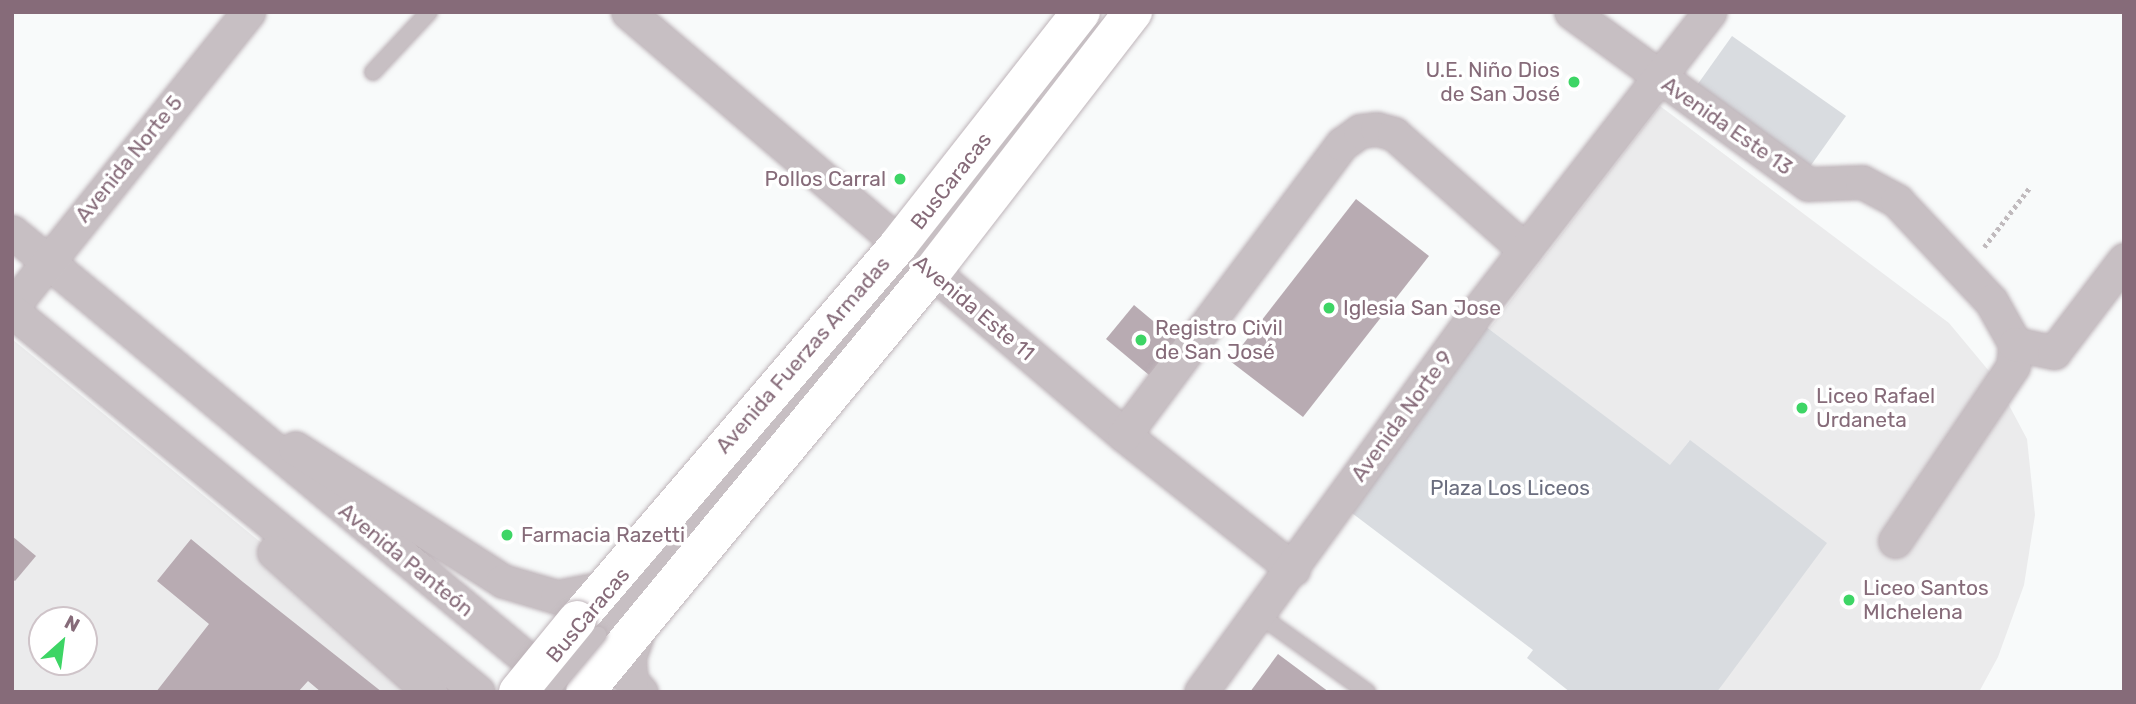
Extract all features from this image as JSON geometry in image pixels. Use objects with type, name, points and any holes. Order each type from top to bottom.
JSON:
[{"type":"main road","name":"Avenida Fuerzas Armadas","points":[[518,692],[598,635],[642,621],[916,258],[1082,12]]},
{"type":"main road","name":"Avenida Fuerzas Armadas","points":[[586,692],[598,635],[603,588],[916,258],[1133,12]]},
{"type":"street","name":"Avenida Norte 5","points":[[12,309],[47,260],[248,12]]},
{"type":"street","name":"Avenida Este 11","points":[[628,12],[1124,435],[1293,569]]},
{"type":"street","name":"Avenida Este 13","points":[[1571,12],[1659,79],[1808,184],[1862,182],[1897,201],[1991,301],[2015,344]]},
{"type":"street","name":"Avenida Norte 9","points":[[1201,692],[1525,250],[1710,12]]},
{"type":"street","points":[[1124,435],[1342,144],[1360,131],[1377,129],[1394,134],[1525,250]]},
{"type":"street","name":"Avenida Panteón","points":[[12,232],[567,692]]},
{"type":"street","points":[[1895,541],[1980,420],[2013,366],[2015,344],[2054,352],[2121,269]]},
{"type":"street","points":[[12,309],[478,692]]},
{"type":"street","name":"Avenida Panteón","points":[[247,426],[312,456],[503,581],[538,595],[557,597],[603,588]]},
{"type":"street","points":[[209,472],[252,533],[430,692]]},
{"type":"street","points":[[641,692],[631,681],[629,658],[642,621]]},
{"type":"lane","points":[[373,72],[429,12]]},
{"type":"lane","name":"BusCaracas","points":[[550,692],[916,258],[1042,99]]},
{"type":"lane","points":[[1259,615],[1367,692]]},
{"type":"path","points":[[1964,272],[2030,187]]},
{"type":"shaded area","name":"Liceo Rafael Urdaneta","points":[[1660,106],[1949,323],[1994,377],[2027,439],[2035,515],[2024,585],[1998,657],[1979,692],[1717,692],[1738,661],[1689,441],[1670,466],[1489,329]]},
{"type":"shaded area","points":[[12,339],[444,692],[12,692]]},
{"type":"green space","points":[[1732,36],[1846,116],[1809,168],[1695,88]]},
{"type":"green space","name":"Plaza Los Liceos","points":[[1473,317],[1670,465],[1690,440],[1827,543],[1717,692],[1570,692],[1527,658],[1533,650],[1340,504]]},
{"type":"building","name":"Iglesia San Jose","points":[[1356,199],[1429,256],[1303,417],[1230,361]]},
{"type":"building","name":"Registro Civil de San José","points":[[1134,305],[1177,341],[1149,375],[1106,339]]},
{"type":"building","points":[[12,536],[36,556],[15,581],[12,579]]},
{"type":"building","points":[[191,539],[382,692],[321,692],[308,681],[298,692],[156,692],[209,624],[157,581]]},
{"type":"building","points":[[1278,654],[1329,692],[1250,692]]},
{"type":"place","name":"U.E. Niño Dios de San José","points":[[1574,82]]},
{"type":"place","name":"Pollos Carral","points":[[900,179]]},
{"type":"place","name":"Iglesia San Jose","points":[[1329,308]]},
{"type":"place","name":"Registro Civil de San José","points":[[1141,340]]},
{"type":"place","name":"Liceo Rafael Urdaneta","points":[[1802,408]]},
{"type":"place","name":"Farmacia Razetti","points":[[507,535]]},
{"type":"place","name":"Liceo Santos MIchelena","points":[[1849,600]]}]
